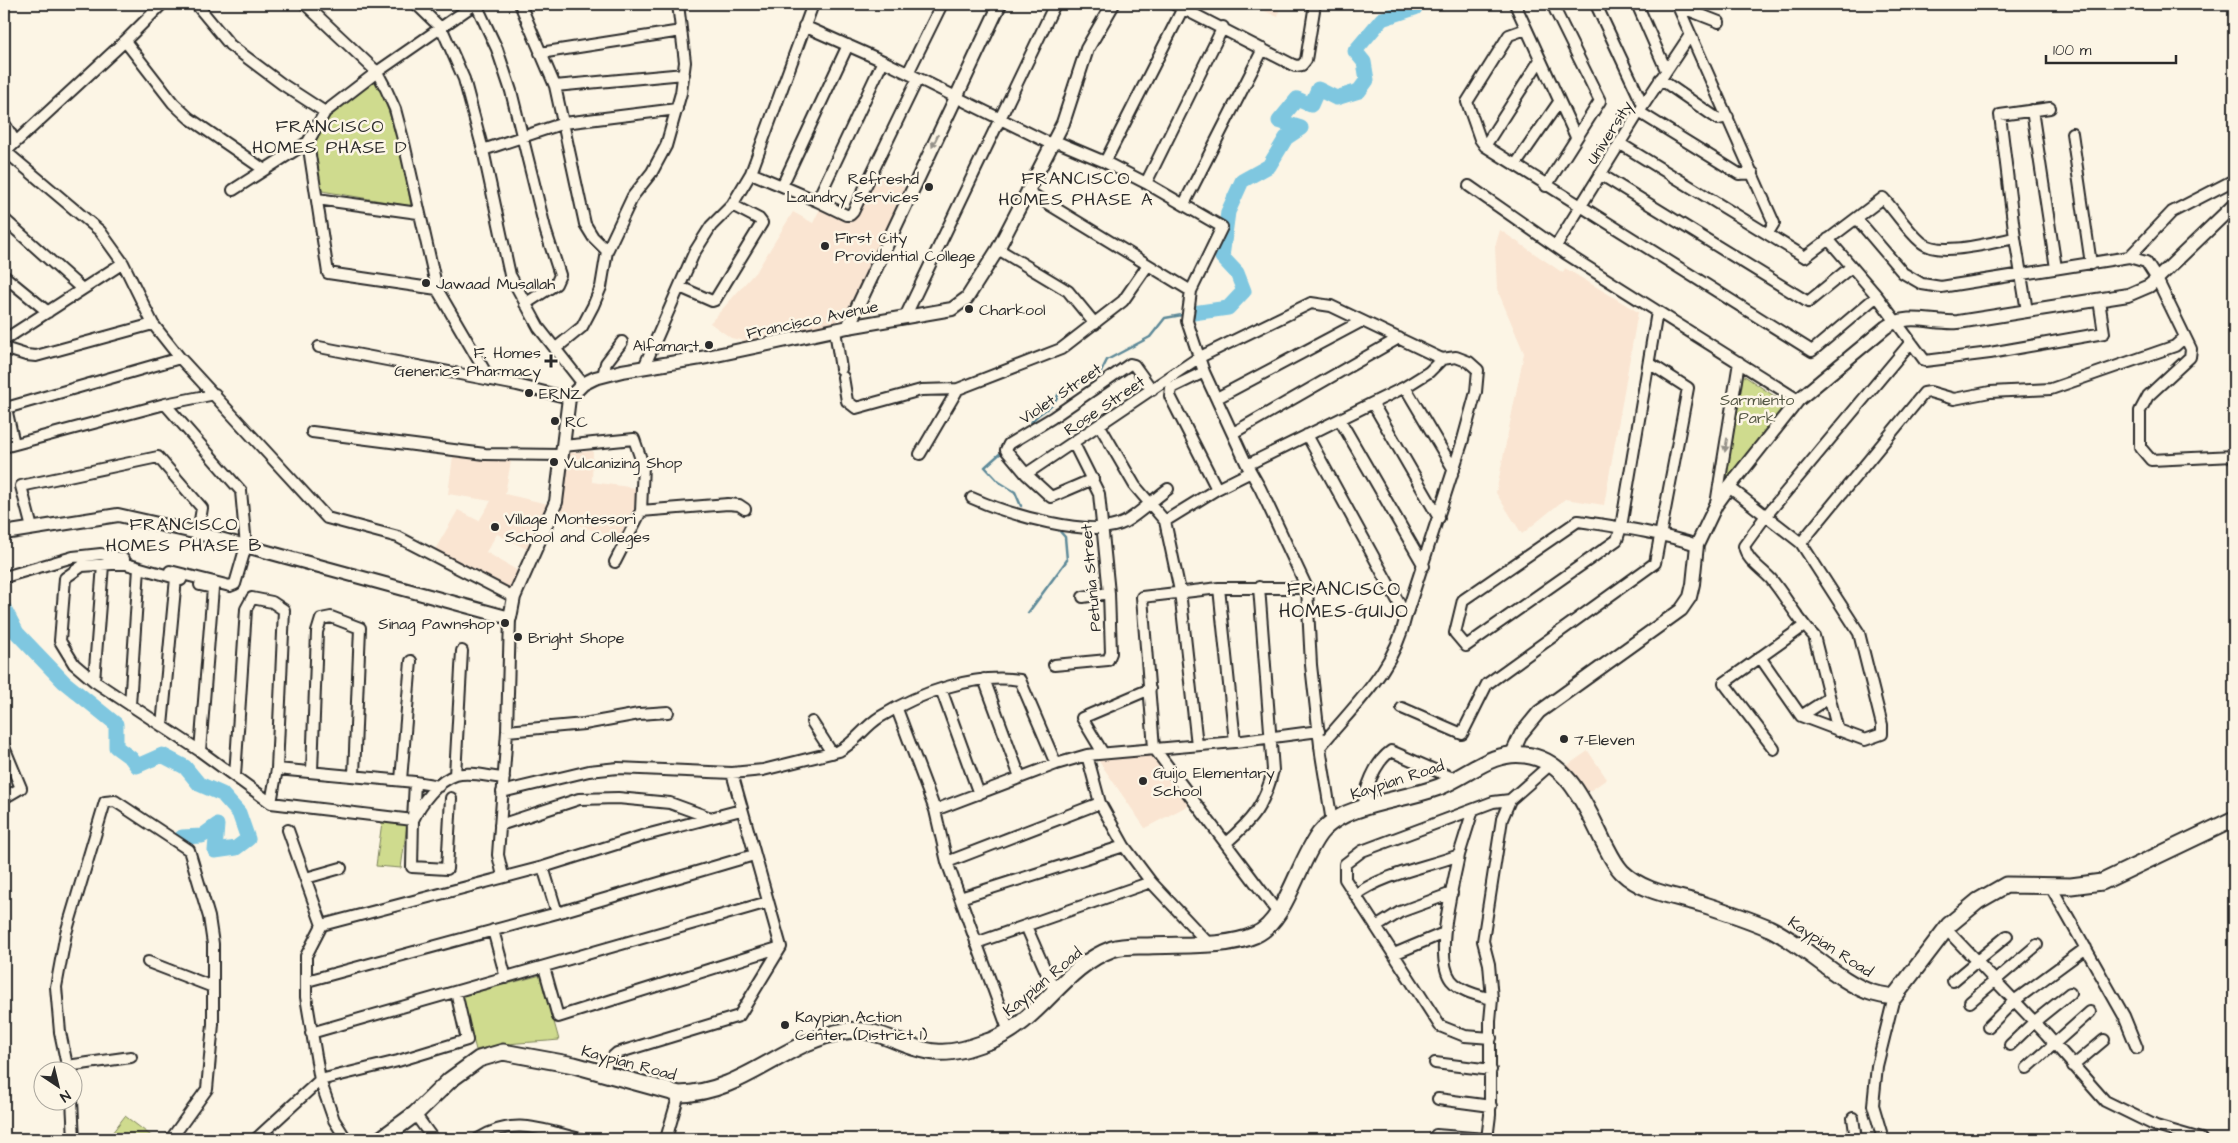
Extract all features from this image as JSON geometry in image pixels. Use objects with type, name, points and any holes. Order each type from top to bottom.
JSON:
[{"type":"main road","name":"Kaypian Road","points":[[381,1139],[415,1114],[450,1080],[479,1058],[503,1052],[574,1065],[679,1094],[705,1093],[727,1085],[817,1038],[850,1030],[877,1034],[935,1052],[956,1051],[1009,1032],[1026,1019],[1054,990],[1091,961],[1112,949],[1208,943],[1256,935],[1268,927],[1278,913],[1309,849],[1322,830],[1332,822],[1356,809],[1407,798],[1443,786],[1499,756],[1512,754],[1537,757],[1563,773],[1573,785],[1621,871],[1634,881],[1668,895],[1702,904],[1767,927],[1798,944],[1870,993],[1894,997]]},
{"type":"main road","points":[[1894,997],[1946,929],[1978,901],[2006,885],[2071,886],[2102,882],[2234,819]]},
{"type":"street","points":[[162,4],[125,41],[4,151],[100,231],[123,263],[153,324],[180,358],[327,518],[398,537],[514,597]]},
{"type":"street","points":[[196,4],[230,45],[282,84],[325,112]]},
{"type":"street","points":[[304,4],[377,72],[395,109],[437,289],[490,380]]},
{"type":"street","points":[[416,4],[442,29],[464,79],[484,150],[510,276],[525,304],[555,349],[583,384]]},
{"type":"street","points":[[233,190],[263,169],[308,142],[325,112],[377,72],[476,4],[496,49],[511,91],[546,232],[560,274],[556,284],[525,304]]},
{"type":"street","points":[[520,4],[555,86],[585,224],[592,236],[607,251]]},
{"type":"street","points":[[555,349],[582,327],[601,287],[607,251],[633,196],[652,172],[666,146],[677,109],[684,74],[685,62],[678,4]]},
{"type":"street","points":[[644,367],[694,253],[711,226],[732,205],[751,173],[813,4]]},
{"type":"street","points":[[908,73],[942,4]]},
{"type":"street","points":[[848,327],[1000,4]]},
{"type":"street","points":[[905,317],[1055,4]]},
{"type":"street","name":"Francisco Avenue","points":[[569,398],[583,384],[603,376],[707,357],[848,327],[952,309],[967,298],[998,249],[1063,123],[1074,84],[1087,49],[1113,4]]},
{"type":"street","points":[[1105,162],[1179,6],[1223,27],[1295,66],[1302,65],[1306,60],[1315,4]]},
{"type":"street","points":[[1515,4],[1558,102],[1576,137]]},
{"type":"street","points":[[1546,186],[1600,101],[1554,10],[1558,4]]},
{"type":"street","points":[[1601,4],[1598,9],[1641,108],[1739,174],[1753,172]]},
{"type":"street","points":[[1637,4],[1666,70]]},
{"type":"street","points":[[1677,5],[1719,22]]},
{"type":"street","points":[[1677,5],[1753,172],[1774,223],[1768,233]]},
{"type":"street","points":[[804,26],[883,61],[1051,144],[1060,143],[1105,162],[1184,204],[1222,227],[1191,291],[1187,321],[1204,372],[1307,588],[1311,665],[1320,748],[1332,822]]},
{"type":"street","points":[[1146,183],[1223,27]]},
{"type":"street","points":[[1526,28],[1509,35],[1466,102],[1480,139],[1485,146],[1812,351],[1877,296]]},
{"type":"street","points":[[540,53],[681,31]]},
{"type":"street","name":"University","points":[[1556,246],[1641,108],[1690,35]]},
{"type":"street","points":[[125,41],[173,103],[188,118],[263,169]]},
{"type":"street","points":[[782,186],[848,45]]},
{"type":"street","points":[[1184,204],[1263,49]]},
{"type":"street","points":[[1485,146],[1540,60]]},
{"type":"street","points":[[817,201],[883,61]]},
{"type":"street","points":[[555,86],[684,74]]},
{"type":"street","points":[[751,173],[846,215],[850,215],[918,78]]},
{"type":"street","points":[[1660,79],[1718,119],[1728,116]]},
{"type":"street","points":[[1516,164],[1558,102]]},
{"type":"street","points":[[2027,311],[2015,238],[2000,115],[2050,108]]},
{"type":"street","points":[[484,150],[523,138],[564,122],[677,109]]},
{"type":"street","points":[[2032,110],[2056,268]]},
{"type":"street","points":[[4,123],[15,141]]},
{"type":"street","points":[[2072,133],[2091,264]]},
{"type":"street","points":[[308,142],[328,273],[437,289]]},
{"type":"street","points":[[1620,143],[1805,257],[1884,198],[1921,243],[1930,248],[1947,250],[2015,238]]},
{"type":"street","points":[[1600,174],[1808,302],[1851,267]]},
{"type":"street","points":[[2129,257],[2172,212],[2234,180]]},
{"type":"street","points":[[1469,186],[1657,312],[1798,400]]},
{"type":"street","points":[[1027,191],[1191,291]]},
{"type":"street","points":[[317,199],[418,213]]},
{"type":"street","points":[[680,287],[712,302],[715,300],[762,223],[760,219],[732,205]]},
{"type":"street","points":[[1512,754],[1521,734],[1539,712],[1681,610],[1690,597],[1697,545],[1716,505],[1729,487],[1798,400],[1896,321],[1911,319],[1942,323],[1958,322],[2099,300],[2138,291],[2157,279],[2234,205]]},
{"type":"street","points":[[4,219],[82,289]]},
{"type":"street","points":[[1857,219],[1902,273],[1922,284],[1941,287],[2129,257],[2146,262],[2157,279],[2191,349],[2190,357],[2148,396],[2140,411],[2140,448],[2151,460],[2234,456]]},
{"type":"street","points":[[1828,239],[1877,296],[1926,361],[2104,333],[2099,300]]},
{"type":"street","points":[[998,249],[1068,291],[1095,324]]},
{"type":"street","points":[[6,335],[48,312],[123,263]]},
{"type":"street","points":[[835,330],[847,401],[856,408],[921,390],[958,389],[1061,349],[1123,301],[1148,265]]},
{"type":"street","points":[[4,276],[48,312]]},
{"type":"street","name":"Rose Street","points":[[1026,474],[1074,444],[1198,358],[1311,302],[1331,306],[1442,359]]},
{"type":"street","points":[[1657,312],[1622,528],[1618,540],[1466,646],[1454,633],[1463,600],[1578,521],[1622,528],[1662,533],[1697,545]]},
{"type":"street","points":[[1217,398],[1362,321]]},
{"type":"street","points":[[4,348],[36,356],[153,324]]},
{"type":"street","points":[[1801,543],[1924,393],[1930,392],[1954,399],[1990,392],[2050,389],[2175,346],[2185,337]]},
{"type":"street","points":[[1233,433],[1399,338]]},
{"type":"street","points":[[603,376],[606,363],[622,342]]},
{"type":"street","points":[[1838,732],[1814,636],[1804,626],[1770,579],[1746,555],[1744,546],[1911,342]]},
{"type":"street","points":[[319,348],[490,380],[569,398],[556,502],[514,597],[510,618],[507,731],[498,855],[502,876]]},
{"type":"street","points":[[1165,521],[1307,435],[1405,387],[1429,372],[1442,359],[1456,357],[1469,362],[1478,370],[1476,392],[1454,470],[1406,616],[1402,637],[1372,687],[1320,748]]},
{"type":"street","points":[[180,358],[6,408],[9,445],[165,404],[215,394]]},
{"type":"street","points":[[1716,505],[1739,362]]},
{"type":"street","points":[[1402,708],[1462,734],[1487,684],[1655,563],[1688,388],[1649,363]]},
{"type":"street","name":"Violet Street","points":[[1026,474],[1006,452],[1009,444],[1052,418],[1130,364],[1134,365],[1152,390]]},
{"type":"street","points":[[1204,372],[1171,388],[1169,392],[1218,489]]},
{"type":"street","points":[[1405,387],[1454,470]]},
{"type":"street","points":[[920,454],[958,389]]},
{"type":"street","points":[[4,575],[8,576],[73,557],[101,554],[230,586],[235,584],[246,546],[241,491],[165,404]]},
{"type":"street","points":[[1373,404],[1439,518]]},
{"type":"street","points":[[1340,420],[1424,566]]},
{"type":"street","points":[[1100,426],[1122,464],[1149,503],[1165,521],[1180,591],[1197,745]]},
{"type":"street","points":[[312,432],[485,454],[563,450],[634,439],[643,465],[641,511],[615,562]]},
{"type":"street","points":[[1307,435],[1406,616]]},
{"type":"street","name":"Petunia Street","points":[[1054,665],[1110,658],[1108,593],[1099,494],[1074,444]]},
{"type":"street","points":[[32,528],[21,486],[158,456],[202,508],[198,533]]},
{"type":"street","points":[[1026,474],[1051,497],[1093,480]]},
{"type":"street","points":[[1729,487],[1801,543],[1860,633],[1882,725],[1882,734],[1865,740],[1838,732],[1801,716],[1760,657]]},
{"type":"street","points":[[972,498],[994,508],[1034,520],[1065,526],[1101,527],[1125,522],[1168,489]]},
{"type":"street","points":[[641,511],[728,504],[740,505],[745,509]]},
{"type":"street","points":[[4,533],[118,515],[198,533],[510,618]]},
{"type":"street","points":[[94,681],[103,564]]},
{"type":"street","points":[[200,751],[213,588],[126,564],[82,566],[65,578],[60,641],[68,658],[94,681],[200,751],[271,803],[413,820]]},
{"type":"street","points":[[130,705],[139,568]]},
{"type":"street","points":[[162,726],[176,578]]},
{"type":"street","points":[[1226,844],[1247,824],[1268,792],[1273,770],[1273,750],[1270,737],[1259,587]]},
{"type":"street","points":[[1278,913],[1154,748],[1142,597],[1180,591],[1219,588],[1307,588]]},
{"type":"street","points":[[1219,588],[1236,742]]},
{"type":"street","points":[[1083,597],[1108,593]]},
{"type":"street","points":[[235,776],[246,609],[252,598],[272,602],[284,610],[277,769],[271,803]]},
{"type":"street","points":[[312,771],[317,632],[321,619],[331,617],[360,628],[354,775]]},
{"type":"street","points":[[1774,749],[1724,682],[1804,626]]},
{"type":"street","points":[[456,775],[462,651]]},
{"type":"street","points":[[401,780],[411,661]]},
{"type":"street","points":[[984,680],[1020,778]]},
{"type":"street","points":[[502,792],[589,770],[618,768],[732,773],[763,770],[832,753],[850,745],[879,718],[941,689],[963,681],[1020,680],[1056,764]]},
{"type":"street","points":[[941,689],[979,794]]},
{"type":"street","points":[[1103,753],[1082,718],[1150,689]]},
{"type":"street","points":[[1801,716],[1829,698]]},
{"type":"street","points":[[897,709],[935,810],[947,862],[1009,1032]]},
{"type":"street","points":[[507,731],[584,724],[639,714],[668,712]]},
{"type":"street","points":[[812,722],[832,753]]},
{"type":"street","points":[[935,810],[1056,764],[1087,755],[1236,742],[1319,731]]},
{"type":"street","points":[[4,747],[21,788],[4,798]]},
{"type":"street","points":[[1364,808],[1364,794],[1371,778],[1390,751],[1455,779]]},
{"type":"street","points":[[1087,755],[1100,803],[1124,846],[1151,882],[1208,943]]},
{"type":"street","points":[[1436,1135],[1486,1139],[1490,1106],[1490,1021],[1492,999],[1489,964],[1484,941],[1502,819],[1510,800],[1551,764]]},
{"type":"street","points":[[277,769],[354,775],[439,786]]},
{"type":"street","points":[[602,1073],[608,1060],[617,1053],[739,1016],[780,947],[732,773]]},
{"type":"street","points":[[413,820],[420,806],[439,786],[456,775],[504,778]]},
{"type":"street","points":[[415,782],[412,867],[447,869],[450,798]]},
{"type":"street","points":[[500,825],[579,799],[618,798],[670,803],[711,818]]},
{"type":"street","points":[[1491,1038],[1465,1036],[1440,1026],[1345,879],[1345,864],[1362,851],[1493,802],[1510,800]]},
{"type":"street","points":[[65,1060],[60,1032],[56,987],[66,933],[106,802],[116,801],[189,850],[209,916],[213,944],[213,987],[207,1090],[171,1139]]},
{"type":"street","points":[[947,862],[1100,803]]},
{"type":"street","points":[[322,925],[502,876],[543,867],[642,836],[741,810]]},
{"type":"street","points":[[1472,810],[1459,855],[1444,933],[1445,964],[1451,979],[1464,990],[1492,999]]},
{"type":"street","points":[[288,830],[322,925],[306,956],[306,997],[320,1080],[334,1120],[346,1139]]},
{"type":"street","points":[[960,898],[1124,846]]},
{"type":"street","points":[[1355,895],[1395,873],[1426,867],[1459,855]]},
{"type":"street","points":[[307,981],[557,913],[754,856]]},
{"type":"street","points":[[543,867],[557,913]]},
{"type":"street","points":[[306,878],[341,868]]},
{"type":"street","points":[[976,943],[1151,882]]},
{"type":"street","points":[[2050,885],[2124,1016],[2137,1048]]},
{"type":"street","points":[[1376,927],[1400,912],[1452,893]]},
{"type":"street","points":[[311,1032],[768,902]]},
{"type":"street","points":[[1026,926],[1054,990]]},
{"type":"street","points":[[1946,929],[1995,979],[2105,1101],[2156,1126],[2201,1139]]},
{"type":"street","points":[[493,930],[506,978]]},
{"type":"street","points":[[1394,954],[1444,933]]},
{"type":"street","points":[[1953,981],[2007,936]]},
{"type":"street","points":[[1970,1002],[2037,945]]},
{"type":"street","points":[[544,967],[558,1017],[780,947]]},
{"type":"street","points":[[1988,1027],[2014,1001],[2086,948]]},
{"type":"street","points":[[148,962],[213,987]]},
{"type":"street","points":[[256,1139],[320,1080],[467,1040],[456,992]]},
{"type":"street","points":[[2010,1046],[2034,1022],[2070,992]]},
{"type":"street","points":[[1883,1139],[1873,1105],[1877,1066],[1894,997]]},
{"type":"street","points":[[2027,1068],[2090,1012]]},
{"type":"street","points":[[2073,1066],[2104,1040]]},
{"type":"street","points":[[82,1065],[131,1057]]},
{"type":"street","points":[[1435,1063],[1491,1070]]},
{"type":"street","points":[[666,1139],[679,1094]]},
{"type":"street","points":[[1438,1099],[1490,1106]]},
{"type":"street","points":[[73,1110],[74,1139]]},
{"type":"street","points":[[415,1114],[433,1139]]},
{"type":"street","points":[[1853,1118],[1856,1139]]},
{"type":"street","points":[[478,1139],[494,1129],[510,1126],[529,1127],[580,1139]]},
{"type":"street","points":[[527,1139],[529,1127]]},
{"type":"shaded area","points":[[1249,4],[1280,4],[1278,17]]},
{"type":"shaded area","name":"First City Providential College","points":[[875,174],[908,188],[841,322],[750,342],[731,338],[710,323],[758,269],[793,212],[813,223],[820,209],[852,222]]},
{"type":"shaded area","points":[[1500,230],[1563,273],[1565,268],[1638,312],[1604,505],[1565,499],[1522,534],[1496,493],[1524,353],[1497,289],[1495,247]]},
{"type":"shaded area","points":[[593,451],[592,482],[636,488],[634,513],[620,539],[554,518],[565,486],[565,453]]},
{"type":"shaded area","name":"Village Montessori School and Colleges","points":[[453,456],[511,461],[505,494],[552,505],[530,551],[497,534],[486,552],[520,572],[510,594],[433,553],[458,510],[479,521],[491,501],[448,494]]},
{"type":"shaded area","points":[[1588,751],[1607,779],[1584,795],[1565,767]]},
{"type":"shaded area","name":"Guijo Elementary School","points":[[1154,752],[1191,804],[1145,828],[1096,757]]},
{"type":"green space","points":[[377,79],[400,144],[411,206],[322,191],[312,140],[327,119]]},
{"type":"green space","name":"Sarmiento Park","points":[[1743,375],[1786,404],[1726,479]]},
{"type":"green space","points":[[382,822],[407,825],[401,868],[376,866]]},
{"type":"green space","points":[[541,975],[559,1040],[507,1044],[476,1050],[462,996]]},
{"type":"green space","points":[[125,1116],[154,1138],[121,1139],[112,1133]]},
{"type":"waterway","points":[[1193,313],[1228,308],[1244,291],[1237,273],[1222,257],[1228,212],[1242,181],[1269,166],[1286,138],[1301,128],[1279,121],[1297,99],[1311,105],[1318,89],[1336,98],[1359,91],[1367,80],[1364,62],[1355,51],[1382,19],[1415,8],[1415,4]]},
{"type":"waterway","points":[[1028,428],[1036,417],[1053,404],[1060,391],[1100,374],[1107,360],[1150,337],[1165,318],[1182,315]]},
{"type":"waterway","points":[[1004,450],[985,467],[999,482],[1015,492],[1021,506]]},
{"type":"waterway","points":[[1028,613],[1067,560],[1065,537],[1057,528]]},
{"type":"waterway","points":[[4,608],[17,633],[64,682],[116,724],[116,747],[131,758],[137,766],[162,755],[185,767],[199,784],[222,794],[239,813],[248,839],[236,848],[215,851],[217,825],[202,836],[182,837]]},
{"type":"place","name":"Refreshd Laundry Services","points":[[929,187]]},
{"type":"place","name":"First City Providential College","points":[[825,246]]},
{"type":"place","name":"Jawaad Musallah","points":[[426,283]]},
{"type":"place","name":"Charkool","points":[[969,309]]},
{"type":"place","name":"Alfamart","points":[[709,345]]},
{"type":"place","name":"F. Homes Generics Pharmacy","points":[[551,361]]},
{"type":"place","name":"ERNZ","points":[[529,393]]},
{"type":"place","name":"RC","points":[[555,421]]},
{"type":"place","name":"Vulcanizing Shop","points":[[554,462]]},
{"type":"place","name":"Village Montessori School and Colleges","points":[[495,527]]},
{"type":"place","name":"Sinag Pawnshop","points":[[505,623]]},
{"type":"place","name":"Bright Shope","points":[[518,637]]},
{"type":"place","name":"7-Eleven","points":[[1564,739]]},
{"type":"place","name":"Guijo Elementary School","points":[[1143,781]]},
{"type":"place","name":"Kaypian Action Center (District 1)","points":[[785,1025]]},
{"type":"district","name":"FRANCISCO HOMES PHASE D","points":[[330,136]]},
{"type":"district","name":"FRANCISCO HOMES PHASE A","points":[[1076,188]]},
{"type":"district","name":"FRANCISCO HOMES PHASE B","points":[[184,534]]},
{"type":"district","name":"FRANCISCO HOMES–GUIJO","points":[[1344,599]]}]
